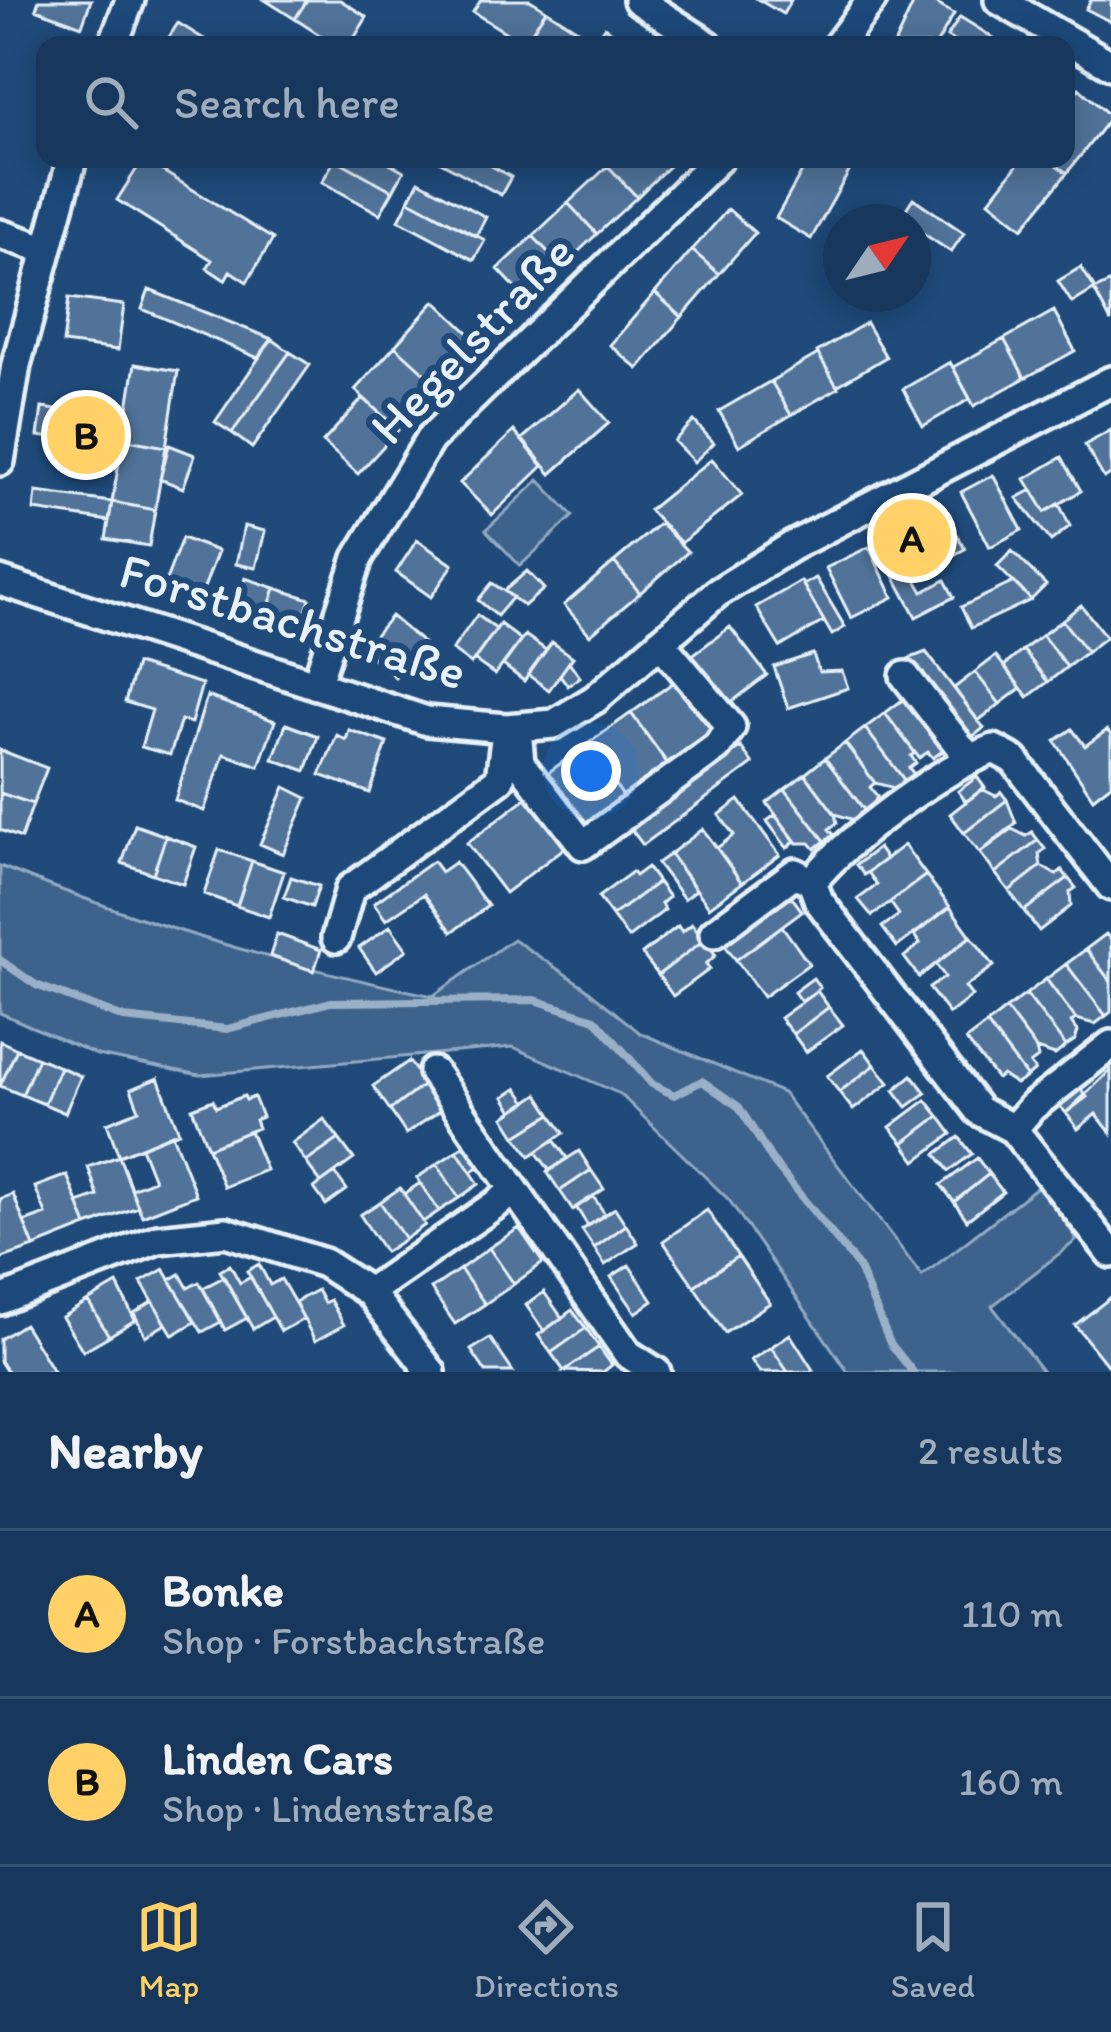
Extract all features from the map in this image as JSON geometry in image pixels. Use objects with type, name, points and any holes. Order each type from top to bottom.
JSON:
[{"type":"street","points":[[116,36],[130,0]]},
{"type":"street","points":[[638,0],[694,36]]},
{"type":"street","points":[[845,36],[872,0]]},
{"type":"street","points":[[1000,0],[1061,36]]},
{"type":"street","points":[[1075,44],[1111,65]]},
{"type":"street","points":[[0,461],[16,365],[69,168]]},
{"type":"street","name":"Hegelstraße","points":[[316,685],[358,558],[430,439],[709,168]]},
{"type":"street","points":[[0,234],[45,249]]},
{"type":"street","name":"Forstbachstraße","points":[[0,581],[427,721],[512,727],[554,724],[595,699],[717,593],[792,545],[1111,381]]},
{"type":"street","points":[[512,727],[520,763],[583,845],[717,747],[731,727],[660,642]]},
{"type":"street","points":[[905,676],[969,758]]},
{"type":"street","points":[[336,938],[350,889],[500,779],[512,727]]},
{"type":"street","points":[[812,882],[969,758],[994,749],[1013,760],[1111,886]]},
{"type":"street","points":[[714,933],[795,873],[812,882],[818,901],[979,1111],[1013,1129],[1111,1253]]},
{"type":"street","points":[[1013,1129],[1032,1107],[1111,1045]]},
{"type":"street","points":[[434,1072],[512,1193],[628,1354],[656,1372]]},
{"type":"street","points":[[369,1292],[512,1193]]},
{"type":"street","points":[[0,1300],[158,1239],[226,1232],[324,1263],[369,1292],[431,1372]]},
{"type":"shaded area","points":[[539,480],[573,516],[520,566],[486,530]]},
{"type":"shaded area","points":[[0,866],[214,941],[433,996],[513,939],[583,986],[640,1033],[783,1093],[922,1276],[1041,1184],[1077,1240],[992,1306],[1043,1372],[848,1372],[729,1200],[620,1094],[513,1047],[200,1075],[97,1055],[0,1013]]},
{"type":"building","points":[[39,0],[91,0],[82,26],[36,9]]},
{"type":"building","points":[[265,0],[307,0],[295,19]]},
{"type":"building","points":[[307,0],[340,0],[367,17],[355,36],[321,36],[295,19]]},
{"type":"building","points":[[481,0],[530,0],[546,10],[529,36],[511,36],[473,12]]},
{"type":"building","points":[[759,0],[791,0],[783,14]]},
{"type":"building","points":[[915,0],[930,0],[954,14],[941,36],[898,36]]},
{"type":"building","points":[[1091,0],[1111,0],[1111,22],[1086,9]]},
{"type":"building","points":[[546,10],[587,36],[529,36]]},
{"type":"building","points":[[960,17],[991,36],[948,36]]},
{"type":"building","points":[[178,23],[199,36],[170,36]]},
{"type":"building","points":[[604,27],[618,36],[598,36]]},
{"type":"building","points":[[1079,88],[1111,117],[1075,163],[1075,93]]},
{"type":"building","points":[[137,168],[158,168],[273,239],[247,282],[230,271],[225,280],[207,268],[212,260],[117,200]]},
{"type":"building","points":[[330,168],[351,168],[393,191],[380,214],[322,182]]},
{"type":"building","points":[[351,168],[404,171],[393,191]]},
{"type":"building","points":[[452,168],[495,168],[511,177],[501,195]]},
{"type":"building","points":[[606,168],[637,197],[597,234],[568,203]]},
{"type":"building","points":[[610,168],[667,168],[637,197]]},
{"type":"building","points":[[804,168],[847,168],[850,170],[831,204],[823,204],[823,218],[811,239],[776,218]]},
{"type":"building","points":[[1015,168],[1060,168],[1067,173],[1023,228],[989,201]]},
{"type":"building","points":[[419,181],[486,217],[476,236],[409,200]]},
{"type":"building","points":[[409,200],[485,240],[474,260],[399,220]]},
{"type":"building","points":[[568,203],[597,234],[562,267],[533,236]]},
{"type":"building","points":[[728,209],[755,233],[719,274],[692,250]]},
{"type":"building","points":[[931,210],[964,233],[951,252],[931,239]]},
{"type":"building","points":[[533,236],[562,267],[527,300],[498,269]]},
{"type":"building","points":[[692,250],[719,274],[682,317],[655,293]]},
{"type":"building","points":[[1081,267],[1095,289],[1072,303],[1058,281]]},
{"type":"building","points":[[1111,282],[1111,322],[1094,290]]},
{"type":"building","points":[[149,290],[272,339],[258,358],[142,309]]},
{"type":"building","points":[[655,293],[682,317],[638,369],[610,345]]},
{"type":"building","points":[[69,298],[124,305],[118,350],[63,343]]},
{"type":"building","points":[[435,301],[471,335],[431,379],[395,346]]},
{"type":"building","points":[[1054,311],[1075,351],[1025,378],[1004,339]]},
{"type":"building","points":[[866,323],[886,357],[837,386],[817,352]]},
{"type":"building","points":[[272,339],[290,352],[232,433],[215,422]]},
{"type":"building","points":[[1004,339],[1025,378],[974,406],[953,367]]},
{"type":"building","points":[[395,346],[431,379],[391,423],[355,390]]},
{"type":"building","points":[[290,352],[310,365],[252,448],[232,433]]},
{"type":"building","points":[[818,354],[838,388],[791,415],[771,381]]},
{"type":"building","points":[[950,362],[970,399],[923,426],[903,389]]},
{"type":"building","points":[[135,364],[178,371],[166,447],[123,439]]},
{"type":"building","points":[[771,381],[791,415],[739,446],[719,411]]},
{"type":"building","points":[[579,389],[609,423],[551,474],[522,439]]},
{"type":"building","points":[[363,398],[398,430],[358,474],[323,442]]},
{"type":"building","points":[[42,408],[78,413],[74,441],[38,436]]},
{"type":"building","points":[[79,411],[95,413],[94,422],[99,423],[89,453],[73,451]]},
{"type":"building","points":[[694,421],[714,443],[694,462],[674,441]]},
{"type":"building","points":[[1111,430],[1111,474],[1104,478],[1085,445]]},
{"type":"building","points":[[514,431],[543,466],[492,515],[460,483]]},
{"type":"building","points":[[123,439],[166,447],[155,510],[112,502]]},
{"type":"building","points":[[169,445],[195,455],[183,488],[160,479]]},
{"type":"building","points":[[1062,457],[1081,491],[1045,512],[1025,479]]},
{"type":"building","points":[[712,459],[742,495],[681,543],[649,510]]},
{"type":"building","points":[[993,475],[1022,530],[990,547],[961,492]]},
{"type":"building","points":[[1032,490],[1045,512],[1059,504],[1070,526],[1051,541],[1017,498]]},
{"type":"building","points":[[36,492],[112,502],[109,521],[34,510]]},
{"type":"building","points":[[112,502],[155,510],[149,546],[106,539]]},
{"type":"building","points":[[942,508],[965,549],[914,576],[892,535]]},
{"type":"building","points":[[660,523],[688,552],[640,593],[614,562]]},
{"type":"building","points":[[244,526],[265,531],[256,568],[236,564]]},
{"type":"building","points":[[182,538],[218,551],[199,601],[163,588]]},
{"type":"building","points":[[417,540],[453,565],[431,597],[396,572]]},
{"type":"building","points":[[869,547],[893,597],[851,618],[826,568]]},
{"type":"building","points":[[1012,551],[1046,585],[1031,600],[997,566]]},
{"type":"building","points":[[614,562],[640,593],[590,635],[564,605]]},
{"type":"building","points":[[908,566],[923,592],[945,580],[954,597],[916,617],[893,574]]},
{"type":"building","points":[[527,571],[544,589],[524,606],[504,591]]},
{"type":"building","points":[[245,578],[275,588],[264,622],[234,612]]},
{"type":"building","points":[[816,578],[845,627],[832,635],[803,585]]},
{"type":"building","points":[[801,581],[824,621],[780,647],[756,607]]},
{"type":"building","points":[[1014,582],[1031,600],[971,628],[961,607]]},
{"type":"building","points":[[492,583],[513,597],[497,616],[478,600]]},
{"type":"building","points":[[275,588],[310,599],[299,633],[264,622]]},
{"type":"building","points":[[1081,605],[1106,637],[1087,652],[1062,620]]},
{"type":"building","points":[[477,615],[496,629],[471,664],[452,650]]},
{"type":"building","points":[[391,616],[424,644],[395,677],[363,649]]},
{"type":"building","points":[[1062,620],[1087,652],[1067,667],[1042,635]]},
{"type":"building","points":[[500,624],[521,640],[495,675],[474,660]]},
{"type":"building","points":[[730,627],[767,675],[728,705],[691,656]]},
{"type":"building","points":[[525,635],[546,650],[524,681],[503,665]]},
{"type":"building","points":[[1042,635],[1067,667],[1048,682],[1023,650]]},
{"type":"building","points":[[552,642],[573,657],[549,690],[528,675]]},
{"type":"building","points":[[1023,650],[1048,682],[1028,697],[1004,666]]},
{"type":"building","points":[[926,652],[984,728],[970,739],[908,659]]},
{"type":"building","points":[[813,654],[819,672],[842,671],[848,688],[788,708],[774,667]]},
{"type":"building","points":[[996,656],[1021,688],[1000,704],[975,672]]},
{"type":"building","points":[[569,662],[580,677],[568,686],[560,675]]},
{"type":"building","points":[[136,664],[202,684],[191,723],[181,720],[170,755],[141,747],[152,710],[125,702]]},
{"type":"building","points":[[975,672],[1000,704],[978,721],[954,688]]},
{"type":"building","points":[[675,681],[712,731],[667,763],[631,713]]},
{"type":"building","points":[[207,696],[275,721],[259,766],[224,754],[204,811],[175,800]]},
{"type":"building","points":[[905,698],[944,750],[933,758],[928,752],[919,758],[885,713]]},
{"type":"building","points":[[631,713],[667,763],[623,796],[586,745]]},
{"type":"building","points":[[885,713],[915,753],[911,756],[916,763],[909,768],[914,774],[905,781],[865,728]]},
{"type":"building","points":[[286,724],[318,736],[306,771],[273,759]]},
{"type":"building","points":[[865,728],[905,781],[894,788],[875,783],[845,743]]},
{"type":"building","points":[[1072,729],[1085,746],[1107,730],[1111,735],[1111,784],[1093,798],[1055,741]]},
{"type":"building","points":[[349,730],[387,743],[370,793],[320,775],[337,735],[346,740]]},
{"type":"building","points":[[845,743],[875,783],[870,787],[877,796],[865,811],[825,758]]},
{"type":"building","points":[[586,745],[623,796],[578,828],[542,777]]},
{"type":"building","points":[[741,747],[753,764],[643,845],[630,828]]},
{"type":"building","points":[[0,750],[47,768],[33,804],[0,793]]},
{"type":"building","points":[[825,758],[865,811],[854,820],[835,814],[805,774]]},
{"type":"building","points":[[805,774],[835,814],[837,823],[829,829],[834,835],[825,841],[785,789]]},
{"type":"building","points":[[977,777],[985,788],[966,802],[958,791]]},
{"type":"building","points":[[285,787],[307,798],[283,854],[260,844]]},
{"type":"building","points":[[785,789],[825,841],[815,849],[810,843],[797,843],[767,803]]},
{"type":"building","points":[[982,789],[996,796],[1001,792],[1007,800],[964,833],[950,814]]},
{"type":"building","points":[[0,793],[33,804],[21,838],[0,830]]},
{"type":"building","points":[[530,795],[567,846],[505,893],[467,843]]},
{"type":"building","points":[[739,800],[780,855],[742,883],[717,848],[734,835],[719,815]]},
{"type":"building","points":[[1007,800],[1016,823],[980,853],[964,833]]},
{"type":"building","points":[[775,815],[795,841],[787,848],[767,821]]},
{"type":"building","points":[[135,825],[166,836],[153,874],[122,863]]},
{"type":"building","points":[[703,829],[742,883],[709,907],[670,854]]},
{"type":"building","points":[[1012,829],[1026,836],[1032,832],[1038,840],[995,873],[980,853]]},
{"type":"building","points":[[166,836],[196,847],[183,884],[153,874]]},
{"type":"building","points":[[1038,840],[1045,849],[1039,854],[1041,866],[1009,891],[995,873]]},
{"type":"building","points":[[904,845],[926,875],[872,916],[858,899],[877,885],[868,872]]},
{"type":"building","points":[[878,848],[886,859],[864,875],[856,865]]},
{"type":"building","points":[[219,850],[252,861],[237,906],[204,894]]},
{"type":"building","points":[[670,854],[696,890],[684,899],[657,863]]},
{"type":"building","points":[[252,861],[284,872],[269,917],[237,906]]},
{"type":"building","points":[[433,861],[441,872],[455,862],[488,906],[452,932],[424,894],[386,920],[374,903]]},
{"type":"building","points":[[1041,866],[1056,875],[1062,870],[1068,878],[1024,911],[1009,891]]},
{"type":"building","points":[[647,867],[658,882],[612,916],[598,897]]},
{"type":"building","points":[[926,875],[950,907],[897,947],[882,927],[899,915],[890,902]]},
{"type":"building","points":[[291,877],[319,886],[312,907],[284,897]]},
{"type":"building","points":[[1068,878],[1076,888],[1070,892],[1071,906],[1039,931],[1024,911]]},
{"type":"building","points":[[658,882],[669,897],[661,904],[665,910],[628,938],[612,916]]},
{"type":"building","points":[[791,896],[802,911],[736,960],[725,945]]},
{"type":"building","points":[[950,907],[971,936],[919,977],[904,957],[920,944],[914,935]]},
{"type":"building","points":[[692,924],[704,940],[658,975],[642,954],[678,926],[682,932]]},
{"type":"building","points":[[390,926],[407,950],[376,972],[359,948]]},
{"type":"building","points":[[782,926],[809,964],[763,997],[736,960]]},
{"type":"building","points":[[277,934],[321,950],[314,971],[270,956]]},
{"type":"building","points":[[1106,934],[1111,940],[1111,982],[1086,949]]},
{"type":"building","points":[[971,936],[994,966],[965,987],[972,996],[949,1014],[929,988],[945,977],[936,964]]},
{"type":"building","points":[[704,940],[716,955],[706,964],[710,969],[673,996],[658,975]]},
{"type":"building","points":[[1086,949],[1111,982],[1111,1012],[1106,1016],[1066,964]]},
{"type":"building","points":[[1066,964],[1106,1016],[1095,1024],[1076,1019],[1046,979]]},
{"type":"building","points":[[813,978],[820,988],[801,1002],[794,992]]},
{"type":"building","points":[[1046,979],[1076,1019],[1071,1022],[1078,1031],[1075,1040],[1066,1046],[1026,994]]},
{"type":"building","points":[[817,991],[829,1007],[793,1034],[780,1018]]},
{"type":"building","points":[[1026,994],[1066,1046],[1055,1055],[1036,1049],[1006,1009]]},
{"type":"building","points":[[829,1007],[843,1025],[806,1052],[793,1034]]},
{"type":"building","points":[[1006,1009],[1036,1049],[1038,1058],[1030,1064],[1035,1070],[1027,1077],[987,1024]]},
{"type":"building","points":[[987,1024],[1027,1077],[1016,1084],[1002,1075],[997,1079],[966,1040]]},
{"type":"building","points":[[0,1041],[17,1049],[0,1086]]},
{"type":"building","points":[[17,1049],[38,1058],[22,1095],[0,1086]]},
{"type":"building","points":[[863,1049],[875,1065],[839,1092],[827,1076]]},
{"type":"building","points":[[38,1058],[60,1067],[44,1104],[22,1095]]},
{"type":"building","points":[[409,1061],[425,1084],[390,1110],[373,1086]]},
{"type":"building","points":[[875,1065],[889,1083],[853,1110],[839,1092]]},
{"type":"building","points":[[60,1067],[81,1076],[65,1113],[44,1104]]},
{"type":"building","points":[[1111,1070],[1111,1133],[1096,1114],[1078,1129],[1066,1113]]},
{"type":"building","points":[[912,1075],[926,1093],[907,1107],[894,1090]]},
{"type":"building","points":[[158,1078],[179,1132],[119,1156],[107,1123],[139,1110],[131,1089]]},
{"type":"building","points":[[425,1084],[442,1109],[406,1134],[390,1110]]},
{"type":"building","points":[[1079,1087],[1087,1097],[1066,1113],[1058,1104]]},
{"type":"building","points":[[517,1088],[527,1102],[513,1111],[504,1097]]},
{"type":"building","points":[[538,1094],[551,1114],[516,1136],[504,1117]]},
{"type":"building","points":[[244,1096],[246,1100],[254,1097],[262,1117],[255,1120],[258,1128],[208,1148],[192,1108],[213,1100],[216,1107]]},
{"type":"building","points":[[926,1100],[939,1116],[903,1143],[890,1127]]},
{"type":"building","points":[[551,1114],[564,1133],[530,1156],[516,1136]]},
{"type":"building","points":[[939,1116],[952,1134],[916,1161],[903,1143]]},
{"type":"building","points":[[324,1119],[339,1139],[306,1162],[292,1143]]},
{"type":"building","points":[[250,1131],[266,1170],[224,1187],[208,1148]]},
{"type":"building","points":[[172,1134],[196,1195],[142,1216],[131,1189],[154,1180],[141,1147]]},
{"type":"building","points":[[959,1137],[972,1154],[949,1171],[936,1154]]},
{"type":"building","points":[[339,1139],[354,1159],[321,1183],[306,1162]]},
{"type":"building","points":[[554,1140],[567,1158],[550,1171],[536,1152]]},
{"type":"building","points":[[470,1141],[485,1163],[471,1172],[457,1151]]},
{"type":"building","points":[[457,1151],[479,1184],[459,1198],[437,1164]]},
{"type":"building","points":[[579,1151],[591,1170],[560,1191],[547,1172]]},
{"type":"building","points":[[119,1156],[138,1207],[87,1226],[78,1203],[98,1196],[88,1167]]},
{"type":"building","points":[[977,1158],[989,1174],[954,1202],[941,1185]]},
{"type":"building","points":[[437,1164],[459,1198],[439,1211],[417,1178]]},
{"type":"building","points":[[591,1170],[604,1189],[573,1210],[560,1191]]},
{"type":"building","points":[[335,1173],[347,1190],[326,1205],[314,1188]]},
{"type":"building","points":[[989,1174],[1003,1192],[967,1220],[954,1202]]},
{"type":"building","points":[[67,1175],[87,1226],[34,1247],[24,1222],[46,1214],[35,1187]]},
{"type":"building","points":[[420,1183],[439,1211],[423,1222],[404,1194]]},
{"type":"building","points":[[400,1188],[425,1225],[405,1239],[380,1202]]},
{"type":"building","points":[[13,1194],[34,1247],[0,1259],[0,1199]]},
{"type":"building","points":[[593,1196],[605,1214],[588,1226],[576,1207]]},
{"type":"building","points":[[380,1202],[405,1239],[385,1252],[360,1215]]},
{"type":"building","points":[[615,1208],[626,1225],[594,1248],[582,1230]]},
{"type":"building","points":[[707,1210],[738,1256],[694,1286],[663,1241]]},
{"type":"building","points":[[626,1225],[638,1243],[605,1265],[594,1248]]},
{"type":"building","points":[[519,1228],[543,1263],[514,1284],[489,1248]]},
{"type":"building","points":[[489,1248],[514,1284],[485,1304],[460,1269]]},
{"type":"building","points":[[738,1256],[770,1303],[725,1333],[694,1286]]},
{"type":"building","points":[[259,1264],[270,1285],[281,1279],[304,1319],[281,1331],[247,1271]]},
{"type":"building","points":[[230,1265],[240,1283],[251,1277],[273,1317],[253,1329],[220,1271]]},
{"type":"building","points":[[629,1265],[653,1301],[636,1313],[611,1277]]},
{"type":"building","points":[[164,1269],[195,1322],[173,1335],[141,1282]]},
{"type":"building","points":[[460,1269],[485,1304],[455,1324],[431,1289]]},
{"type":"building","points":[[180,1274],[188,1288],[199,1282],[221,1322],[202,1332],[170,1280]]},
{"type":"building","points":[[224,1277],[247,1318],[225,1330],[203,1288]]},
{"type":"building","points":[[117,1284],[135,1320],[109,1336],[88,1301]]},
{"type":"building","points":[[317,1290],[324,1303],[330,1300],[344,1325],[315,1341],[295,1302]]},
{"type":"building","points":[[544,1292],[562,1318],[544,1331],[526,1305]]},
{"type":"building","points":[[1111,1297],[1111,1361],[1107,1365],[1075,1325]]},
{"type":"building","points":[[88,1301],[109,1336],[83,1351],[62,1317]]},
{"type":"building","points":[[153,1301],[166,1324],[145,1336],[134,1313]]},
{"type":"building","points":[[572,1310],[586,1328],[551,1353],[538,1335]]},
{"type":"building","points":[[24,1324],[53,1371],[7,1372],[0,1361],[0,1339]]},
{"type":"building","points":[[586,1328],[599,1347],[564,1371],[551,1353]]},
{"type":"building","points":[[790,1334],[810,1372],[788,1372],[771,1347]]},
{"type":"building","points":[[490,1338],[513,1372],[486,1372],[471,1350]]},
{"type":"building","points":[[599,1347],[612,1365],[603,1372],[564,1371]]},
{"type":"building","points":[[771,1347],[788,1372],[760,1372],[751,1360]]},
{"type":"waterway","points":[[0,960],[36,985],[124,1018],[227,1029],[331,1002],[535,1000],[595,1019],[652,1084],[674,1095],[702,1081],[739,1107],[774,1163],[858,1266],[890,1343],[913,1372]]},
{"type":"place","name":"Linden Cars","points":[[86,435]]},
{"type":"place","name":"Bonke","points":[[912,538]]}]
